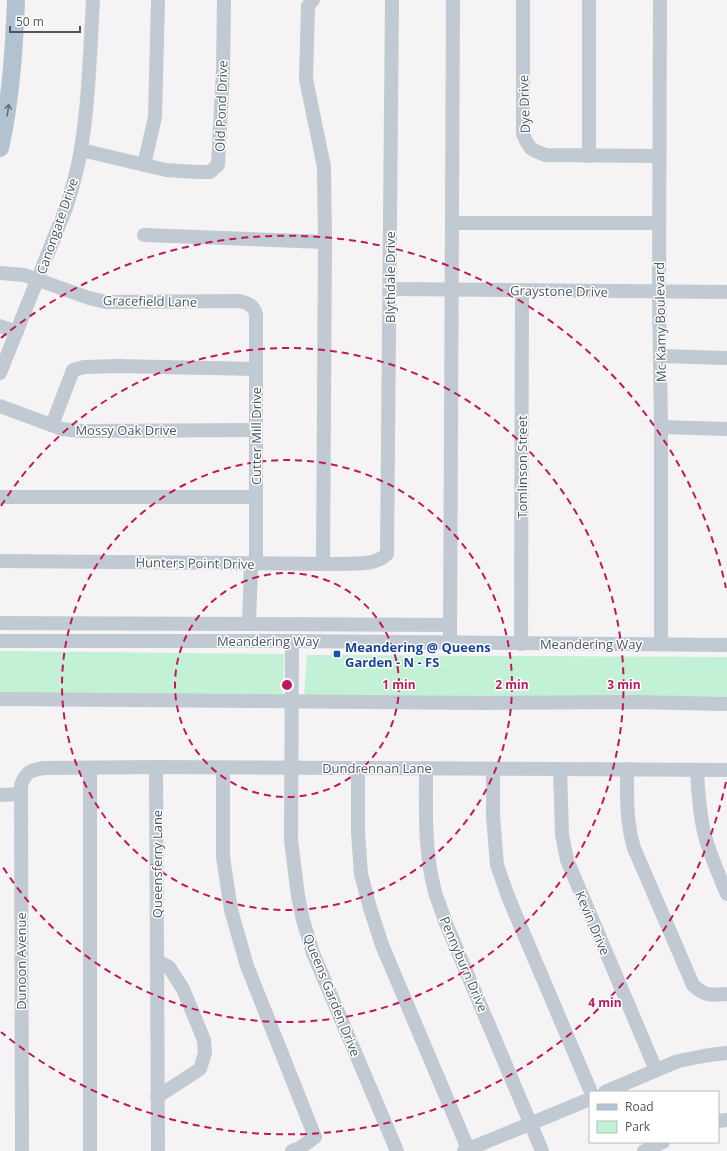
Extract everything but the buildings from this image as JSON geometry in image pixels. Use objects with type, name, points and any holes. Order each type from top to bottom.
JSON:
[{"type":"main road","points":[[0,148],[12,78],[16,0]]},
{"type":"street","name":"Canongate Drive","points":[[0,373],[66,208],[81,150],[89,72],[93,0]]},
{"type":"street","points":[[144,165],[155,117],[158,0]]},
{"type":"street","name":"Old Pond Drive","points":[[81,150],[166,170],[210,172],[218,165],[223,71],[224,0]]},
{"type":"street","points":[[313,0],[308,6],[306,79],[324,168],[323,564]]},
{"type":"street","name":"Blythdale Drive","points":[[387,554],[392,0]]},
{"type":"street","points":[[450,643],[453,0]]},
{"type":"street","name":"Dye Drive","points":[[523,0],[523,134],[533,151],[546,155],[659,156]]},
{"type":"street","points":[[589,0],[589,156]]},
{"type":"street","name":"Mc Kamy Boulevard","points":[[660,0],[659,292],[662,427],[660,644]]},
{"type":"street","points":[[453,223],[659,223]]},
{"type":"street","points":[[144,235],[325,242]]},
{"type":"street","name":"Gracefield Lane","points":[[0,273],[24,275],[89,298],[106,302],[239,301],[250,304],[255,309]]},
{"type":"street","name":"Graystone Drive","points":[[390,289],[727,292]]},
{"type":"street","name":"Tomlinson Street","points":[[521,644],[522,291]]},
{"type":"street","name":"Cutter Mill Drive","points":[[249,624],[254,564],[256,498],[255,309]]},
{"type":"street","points":[[0,326],[17,332]]},
{"type":"street","points":[[660,356],[727,358]]},
{"type":"street","points":[[52,425],[73,370],[84,367],[117,366],[256,369]]},
{"type":"street","name":"Mossy Oak Drive","points":[[0,406],[52,425],[82,431],[256,430]]},
{"type":"street","points":[[662,427],[727,429]]},
{"type":"street","points":[[0,497],[256,498]]},
{"type":"street","name":"Hunters Point Drive","points":[[0,560],[323,564],[367,563],[383,559],[387,554]]},
{"type":"street","points":[[0,623],[450,626]]},
{"type":"street","name":"Meandering Way","points":[[0,641],[292,641],[727,645]]},
{"type":"street","name":"Queens Garden Drive","points":[[292,641],[291,840],[294,871],[303,920],[313,953],[397,1151]]},
{"type":"street","points":[[0,700],[483,703],[636,702],[727,704]]},
{"type":"street","name":"Dundrennan Lane","points":[[27,772],[44,768],[156,767],[727,770]]},
{"type":"street","name":"Queensferry Lane","points":[[156,767],[158,1151]]},
{"type":"street","points":[[90,768],[90,1151]]},
{"type":"street","points":[[223,768],[223,857],[231,910],[247,966],[315,1137],[300,1148],[292,1151]]},
{"type":"street","points":[[358,768],[358,840],[361,874],[370,908],[382,945],[467,1150],[589,1099]]},
{"type":"street","name":"Pennyburn Drive","points":[[426,768],[426,839],[435,892],[445,921],[542,1151]]},
{"type":"street","points":[[493,769],[493,816],[497,865],[509,899],[591,1091]]},
{"type":"street","name":"Kevin Drive","points":[[560,769],[562,834],[567,860],[656,1070]]},
{"type":"street","points":[[627,769],[627,813],[631,837],[693,985],[702,993],[709,995],[727,994]]},
{"type":"street","points":[[696,770],[699,804],[704,831],[711,856],[727,894]]},
{"type":"street","name":"Dunoon Avenue","points":[[22,1151],[21,785],[27,772]]},
{"type":"street","points":[[0,795],[21,794]]},
{"type":"street","points":[[157,961],[169,967],[183,989],[204,1040],[205,1053],[200,1069],[157,1097]]},
{"type":"street","points":[[608,1091],[678,1061],[727,1053]]},
{"type":"street","points":[[644,1151],[662,1143]]},
{"type":"green space","points":[[0,651],[284,654],[283,697],[0,695]]},
{"type":"green space","points":[[307,655],[727,657],[727,698],[304,697]]},
{"type":"place","name":"Meandering @ Queens Garden - N - FS","points":[[337,654]]}]
